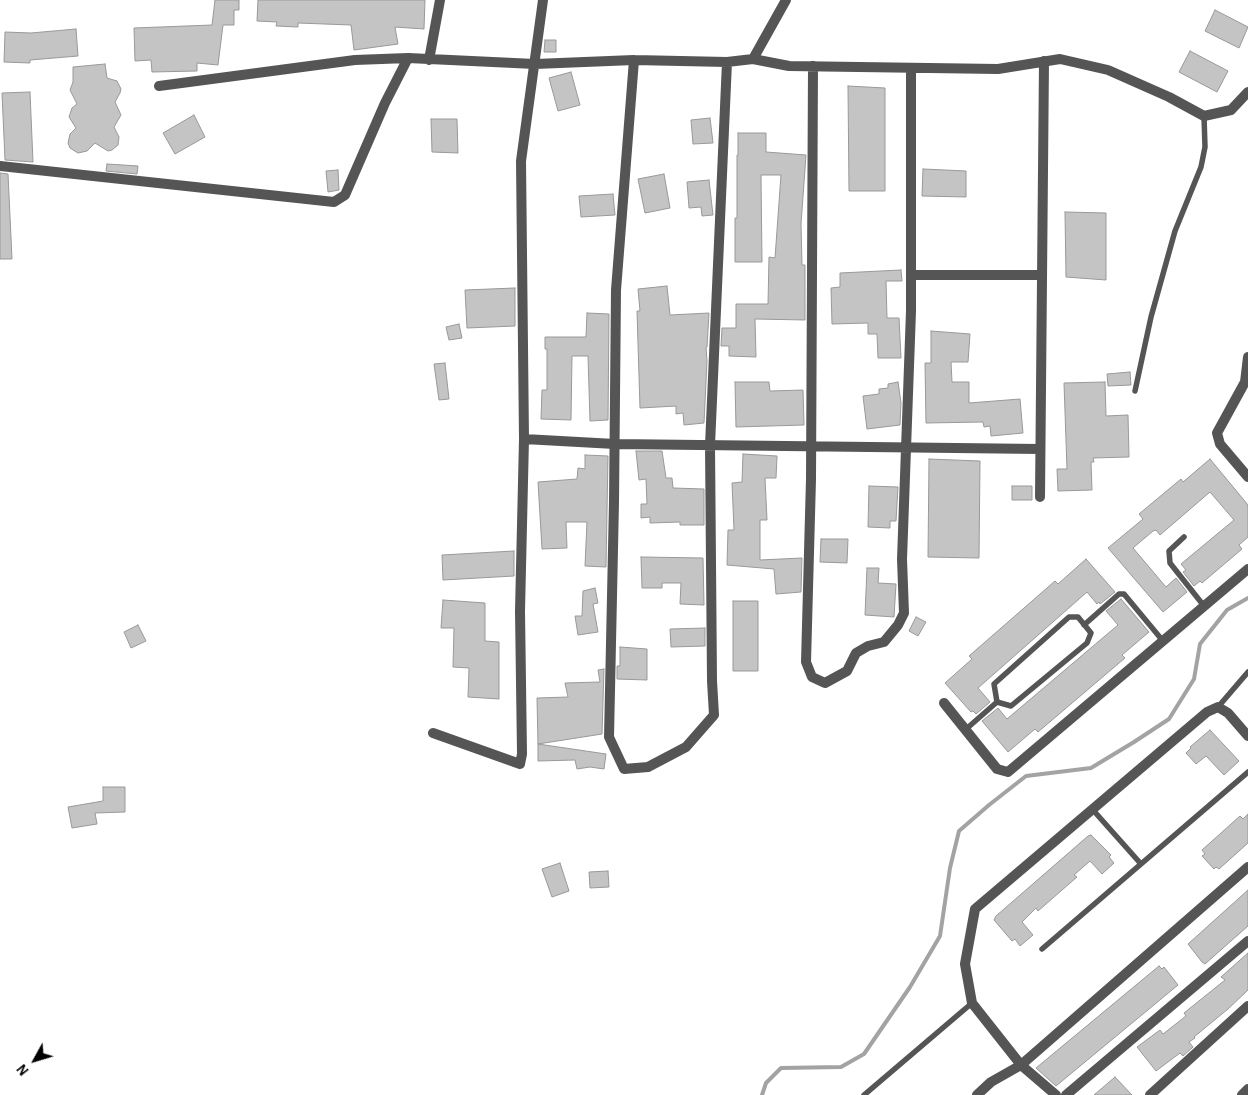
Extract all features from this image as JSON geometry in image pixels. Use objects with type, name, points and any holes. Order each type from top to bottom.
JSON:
[{"type":"street","points":[[429,60],[440,0]]},
{"type":"street","points":[[433,733],[520,764],[522,754],[520,611],[524,439],[521,161],[543,0]]},
{"type":"street","points":[[753,59],[786,0]]},
{"type":"street","points":[[0,166],[334,202],[345,195],[408,58]]},
{"type":"street","points":[[159,86],[355,60],[408,58],[535,64],[634,60],[727,62],[753,59],[789,66],[998,69],[1060,59],[1108,70],[1169,97],[1204,116],[1231,110],[1248,92]]},
{"type":"street","points":[[634,60],[616,290],[610,736],[624,769],[648,766],[686,747],[714,715],[710,445],[727,62]]},
{"type":"street","points":[[1040,497],[1044,61]]},
{"type":"street","points":[[813,66],[811,479],[806,662],[812,677],[825,683],[847,671],[856,653],[868,646],[884,642],[898,625],[904,613],[902,559],[912,311],[911,68]]},
{"type":"street","points":[[911,275],[1042,275]]},
{"type":"street","points":[[1248,357],[1245,382],[1217,433],[1220,444],[1248,476]]},
{"type":"street","points":[[524,439],[615,444],[1040,449]]},
{"type":"street","points":[[944,703],[997,768],[1008,772],[1248,569]]},
{"type":"street","points":[[1056,1095],[1021,1065],[972,1003],[965,964],[975,908],[1207,712],[1218,707],[1228,713],[1248,736]]},
{"type":"street","points":[[977,1095],[991,1082],[1021,1065],[1248,867]]},
{"type":"street","points":[[1066,1095],[1248,941]]},
{"type":"street","points":[[1150,1095],[1248,1006]]},
{"type":"street","points":[[1242,1095],[1248,1089]]},
{"type":"lane","points":[[1135,391],[1151,317],[1175,230],[1202,167],[1205,147],[1204,116]]},
{"type":"lane","points":[[1184,537],[1169,551],[1170,563],[1204,606]]},
{"type":"lane","points":[[1084,625],[1119,594],[1124,594],[1163,640]]},
{"type":"lane","points":[[1069,617],[1078,617],[1091,633],[1087,643],[1011,706],[997,702],[994,684],[1069,617]]},
{"type":"lane","points":[[1218,707],[1248,672]]},
{"type":"lane","points":[[965,730],[997,702]]},
{"type":"lane","points":[[1042,949],[1248,772]]},
{"type":"lane","points":[[1093,810],[1141,864]]},
{"type":"lane","points":[[864,1095],[972,1003]]},
{"type":"building","points":[[215,0],[239,0],[239,10],[234,10],[234,25],[223,25],[218,65],[197,63],[197,71],[152,72],[151,60],[135,61],[134,28],[212,25]]},
{"type":"building","points":[[258,0],[425,0],[424,29],[395,27],[398,44],[354,50],[351,25],[298,23],[298,27],[276,26],[277,22],[257,21]]},
{"type":"building","points":[[1215,10],[1248,27],[1239,48],[1205,31]]},
{"type":"building","points":[[76,29],[78,56],[30,60],[30,63],[4,62],[5,32],[31,33]]},
{"type":"building","points":[[545,40],[556,40],[556,52],[544,52]]},
{"type":"building","points":[[1190,51],[1228,71],[1217,92],[1179,72]]},
{"type":"building","points":[[105,64],[107,78],[117,81],[121,89],[115,102],[121,115],[114,127],[119,137],[118,145],[108,151],[95,143],[87,151],[78,153],[70,148],[68,143],[70,134],[76,128],[69,117],[72,108],[77,104],[70,90],[73,82],[73,67]]},
{"type":"building","points":[[571,72],[580,105],[558,111],[549,78]]},
{"type":"building","points":[[848,86],[885,88],[885,191],[849,191]]},
{"type":"building","points":[[30,92],[33,162],[5,160],[2,93]]},
{"type":"building","points":[[194,115],[205,137],[175,154],[163,133]]},
{"type":"building","points":[[710,118],[713,143],[693,144],[691,120]]},
{"type":"building","points":[[431,119],[457,119],[458,153],[432,152]]},
{"type":"building","points":[[738,133],[766,133],[766,152],[806,155],[801,224],[802,265],[805,265],[805,320],[755,319],[756,357],[729,356],[729,346],[721,346],[722,328],[736,328],[736,304],[768,304],[769,257],[775,258],[781,175],[761,175],[762,262],[735,262]]},
{"type":"building","points":[[107,164],[138,166],[137,174],[106,171]]},
{"type":"building","points":[[923,169],[966,171],[966,197],[922,196]]},
{"type":"building","points":[[338,170],[339,190],[328,192],[326,171]]},
{"type":"building","points":[[0,173],[8,174],[12,259],[0,259]]},
{"type":"building","points":[[664,174],[670,208],[645,213],[638,179]]},
{"type":"building","points":[[709,180],[713,215],[702,216],[701,207],[689,208],[687,182]]},
{"type":"building","points":[[613,194],[615,215],[581,217],[579,196]]},
{"type":"building","points":[[1065,212],[1106,213],[1106,280],[1066,277]]},
{"type":"building","points":[[901,270],[902,281],[886,281],[887,318],[899,318],[901,358],[878,358],[877,334],[868,334],[868,323],[832,324],[831,288],[840,287],[840,273]]},
{"type":"building","points":[[667,286],[670,315],[709,313],[704,423],[684,425],[683,413],[676,414],[676,406],[640,408],[637,311],[640,311],[638,289]]},
{"type":"building","points":[[515,288],[515,326],[467,328],[465,290]]},
{"type":"building","points":[[587,313],[609,314],[608,420],[590,421],[588,356],[572,356],[571,420],[541,419],[542,390],[547,390],[547,349],[545,349],[545,337],[586,337]]},
{"type":"building","points":[[459,324],[462,338],[449,340],[446,327]]},
{"type":"building","points":[[931,331],[970,334],[968,362],[951,362],[952,382],[969,382],[969,403],[1020,399],[1023,433],[991,436],[990,426],[984,427],[983,422],[926,423],[925,363],[931,363]]},
{"type":"building","points":[[445,363],[449,399],[439,400],[434,364]]},
{"type":"building","points":[[1130,372],[1131,385],[1108,386],[1107,374]]},
{"type":"building","points":[[735,382],[769,382],[770,391],[803,390],[804,425],[736,427]]},
{"type":"building","points":[[898,382],[901,403],[900,425],[867,429],[863,396],[879,394],[879,389],[888,388],[888,384]]},
{"type":"building","points":[[1105,382],[1106,416],[1128,415],[1129,457],[1093,458],[1094,462],[1091,462],[1092,490],[1058,491],[1057,469],[1067,469],[1064,383]]},
{"type":"building","points":[[636,451],[662,451],[666,478],[672,478],[673,488],[704,489],[704,525],[680,525],[680,522],[650,523],[650,517],[641,518],[641,504],[647,504],[646,479],[639,480]]},
{"type":"building","points":[[743,454],[777,456],[776,478],[765,478],[767,520],[760,520],[760,560],[802,558],[801,592],[776,594],[774,569],[727,565],[728,530],[734,530],[732,483],[742,482]]},
{"type":"building","points":[[585,455],[608,456],[606,567],[585,566],[587,522],[566,522],[567,548],[542,549],[538,482],[577,479],[578,468],[585,469]]},
{"type":"building","points":[[929,459],[980,461],[979,558],[928,557]]},
{"type":"building","points":[[1210,459],[1248,505],[1248,537],[1239,545],[1242,549],[1202,583],[1200,581],[1194,586],[1183,572],[1186,570],[1181,564],[1234,520],[1210,492],[1160,535],[1156,530],[1153,531],[1133,548],[1166,587],[1176,578],[1187,592],[1163,612],[1108,548],[1143,519],[1139,514],[1181,479],[1183,482]]},
{"type":"building","points":[[869,486],[898,487],[896,521],[890,521],[890,528],[868,527]]},
{"type":"building","points":[[1012,486],[1032,486],[1032,500],[1012,500]]},
{"type":"building","points":[[821,539],[848,539],[847,563],[820,562]]},
{"type":"building","points":[[514,551],[514,576],[443,580],[442,555]]},
{"type":"building","points":[[641,557],[703,558],[704,605],[680,604],[681,583],[662,583],[662,588],[642,588]]},
{"type":"building","points":[[1086,559],[1115,592],[1100,604],[1099,602],[1097,604],[1087,592],[978,688],[990,702],[976,714],[973,711],[971,712],[945,683],[972,659],[969,656],[1055,581],[1058,584]]},
{"type":"building","points":[[867,568],[879,568],[878,583],[896,584],[894,617],[865,615]]},
{"type":"building","points":[[595,588],[598,603],[593,604],[598,632],[578,635],[575,616],[582,616],[583,591]]},
{"type":"building","points":[[1121,599],[1149,632],[1122,655],[1125,658],[1038,732],[1035,729],[1008,752],[982,721],[998,708],[1007,719],[1118,625],[1106,611]]},
{"type":"building","points":[[443,600],[485,603],[485,641],[499,642],[499,699],[468,697],[469,668],[453,667],[454,628],[441,628]]},
{"type":"building","points":[[733,601],[758,601],[758,671],[733,671]]},
{"type":"building","points":[[916,617],[926,622],[918,636],[909,631]]},
{"type":"building","points":[[138,625],[146,641],[131,648],[124,632]]},
{"type":"building","points":[[705,628],[705,646],[671,647],[670,629]]},
{"type":"building","points":[[620,647],[647,649],[647,680],[617,679],[617,666],[620,666]]},
{"type":"building","points":[[604,669],[602,734],[538,744],[537,698],[568,697],[565,683],[600,682],[598,670]]},
{"type":"building","points":[[1210,730],[1239,761],[1224,775],[1206,756],[1196,764],[1186,753],[1190,747]]},
{"type":"building","points":[[538,744],[606,754],[604,769],[590,767],[577,769],[575,760],[538,761]]},
{"type":"building","points":[[103,787],[125,787],[125,812],[95,813],[97,824],[72,828],[68,807],[103,801]]},
{"type":"building","points":[[1248,814],[1248,843],[1219,869],[1216,867],[1214,869],[1202,856],[1205,854],[1202,850],[1240,816],[1243,819]]},
{"type":"building","points":[[1091,835],[1111,855],[1109,857],[1114,863],[1102,874],[1090,861],[1074,875],[1077,877],[1038,911],[1036,908],[1022,922],[1033,935],[1020,946],[1015,939],[1012,941],[994,920],[996,916]]},
{"type":"building","points":[[560,863],[569,891],[552,897],[542,869]]},
{"type":"building","points":[[608,871],[609,887],[590,888],[589,872]]},
{"type":"building","points":[[1248,890],[1248,926],[1205,964],[1188,944]]},
{"type":"building","points":[[1248,953],[1248,990],[1189,1042],[1193,1047],[1183,1056],[1180,1053],[1156,1071],[1137,1047],[1160,1030],[1163,1034],[1186,1016],[1184,1013],[1225,980],[1221,977]]},
{"type":"building","points":[[1159,966],[1162,969],[1164,967],[1178,985],[1056,1086],[1036,1068]]},
{"type":"building","points":[[1115,1077],[1132,1095],[1094,1095]]},
{"type":"waterway","points":[[762,1095],[766,1083],[781,1068],[841,1067],[864,1054],[910,987],[940,936],[950,868],[959,831],[1026,776],[1091,768],[1169,719],[1194,679],[1200,644],[1227,610],[1248,598]]}]
